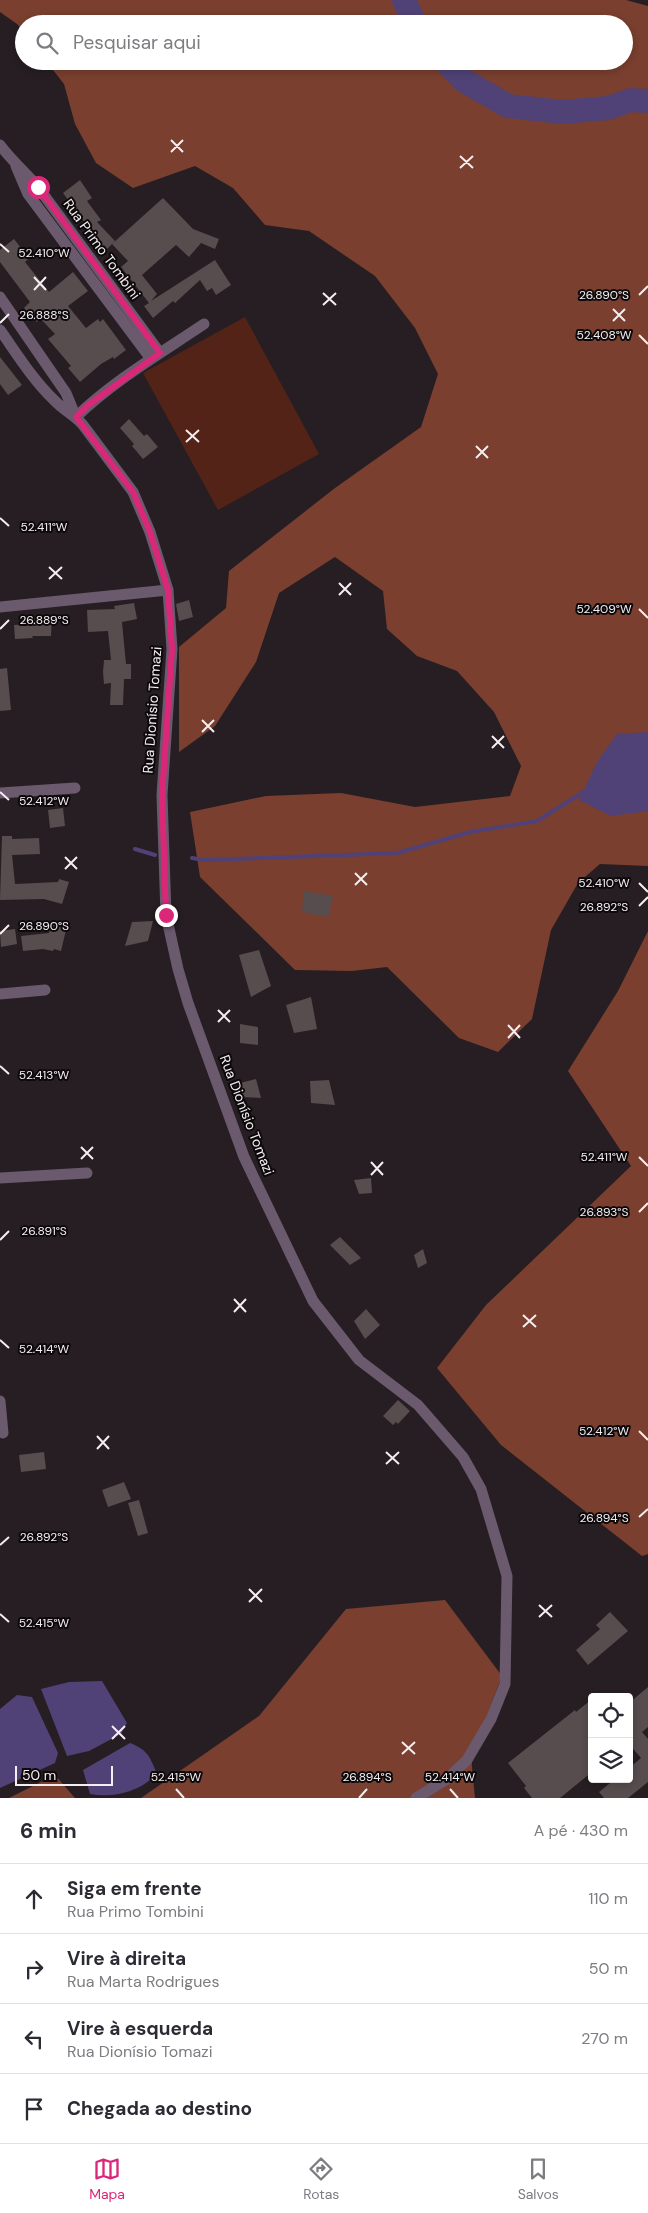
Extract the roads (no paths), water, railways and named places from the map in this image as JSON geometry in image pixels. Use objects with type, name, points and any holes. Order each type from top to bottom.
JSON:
[{"type":"street","name":"Rua Primo Tombini","points":[[0,145],[16,166],[28,175],[38,187],[155,356]]},
{"type":"street","name":"Rua Dionísio Tomazi","points":[[0,297],[66,393],[76,417],[133,492],[150,532],[168,590],[172,649],[162,795],[166,915],[178,969],[190,1009],[244,1157],[314,1301],[359,1360],[418,1405],[463,1457],[481,1489],[506,1576],[504,1684],[491,1719],[467,1760],[447,1779],[416,1798]]},
{"type":"street","points":[[76,417],[87,406],[155,356],[204,324]]},
{"type":"street","name":"Rua Dionísio Tomazi","points":[[0,330],[40,386],[56,402],[76,417]]},
{"type":"street","points":[[0,607],[168,590]]},
{"type":"street","points":[[0,793],[76,788]]},
{"type":"street","points":[[0,994],[44,990]]},
{"type":"street","points":[[0,1178],[87,1173]]},
{"type":"street","points":[[0,1401],[3,1434]]},
{"type":"waterway","points":[[404,0],[411,15]]},
{"type":"waterway","points":[[454,70],[463,80],[508,106],[562,112],[608,108],[631,100],[648,101]]},
{"type":"waterway","points":[[192,858],[205,860],[397,853],[470,832],[537,821],[585,791]]},
{"type":"waterway","points":[[135,849],[155,855]]}]
